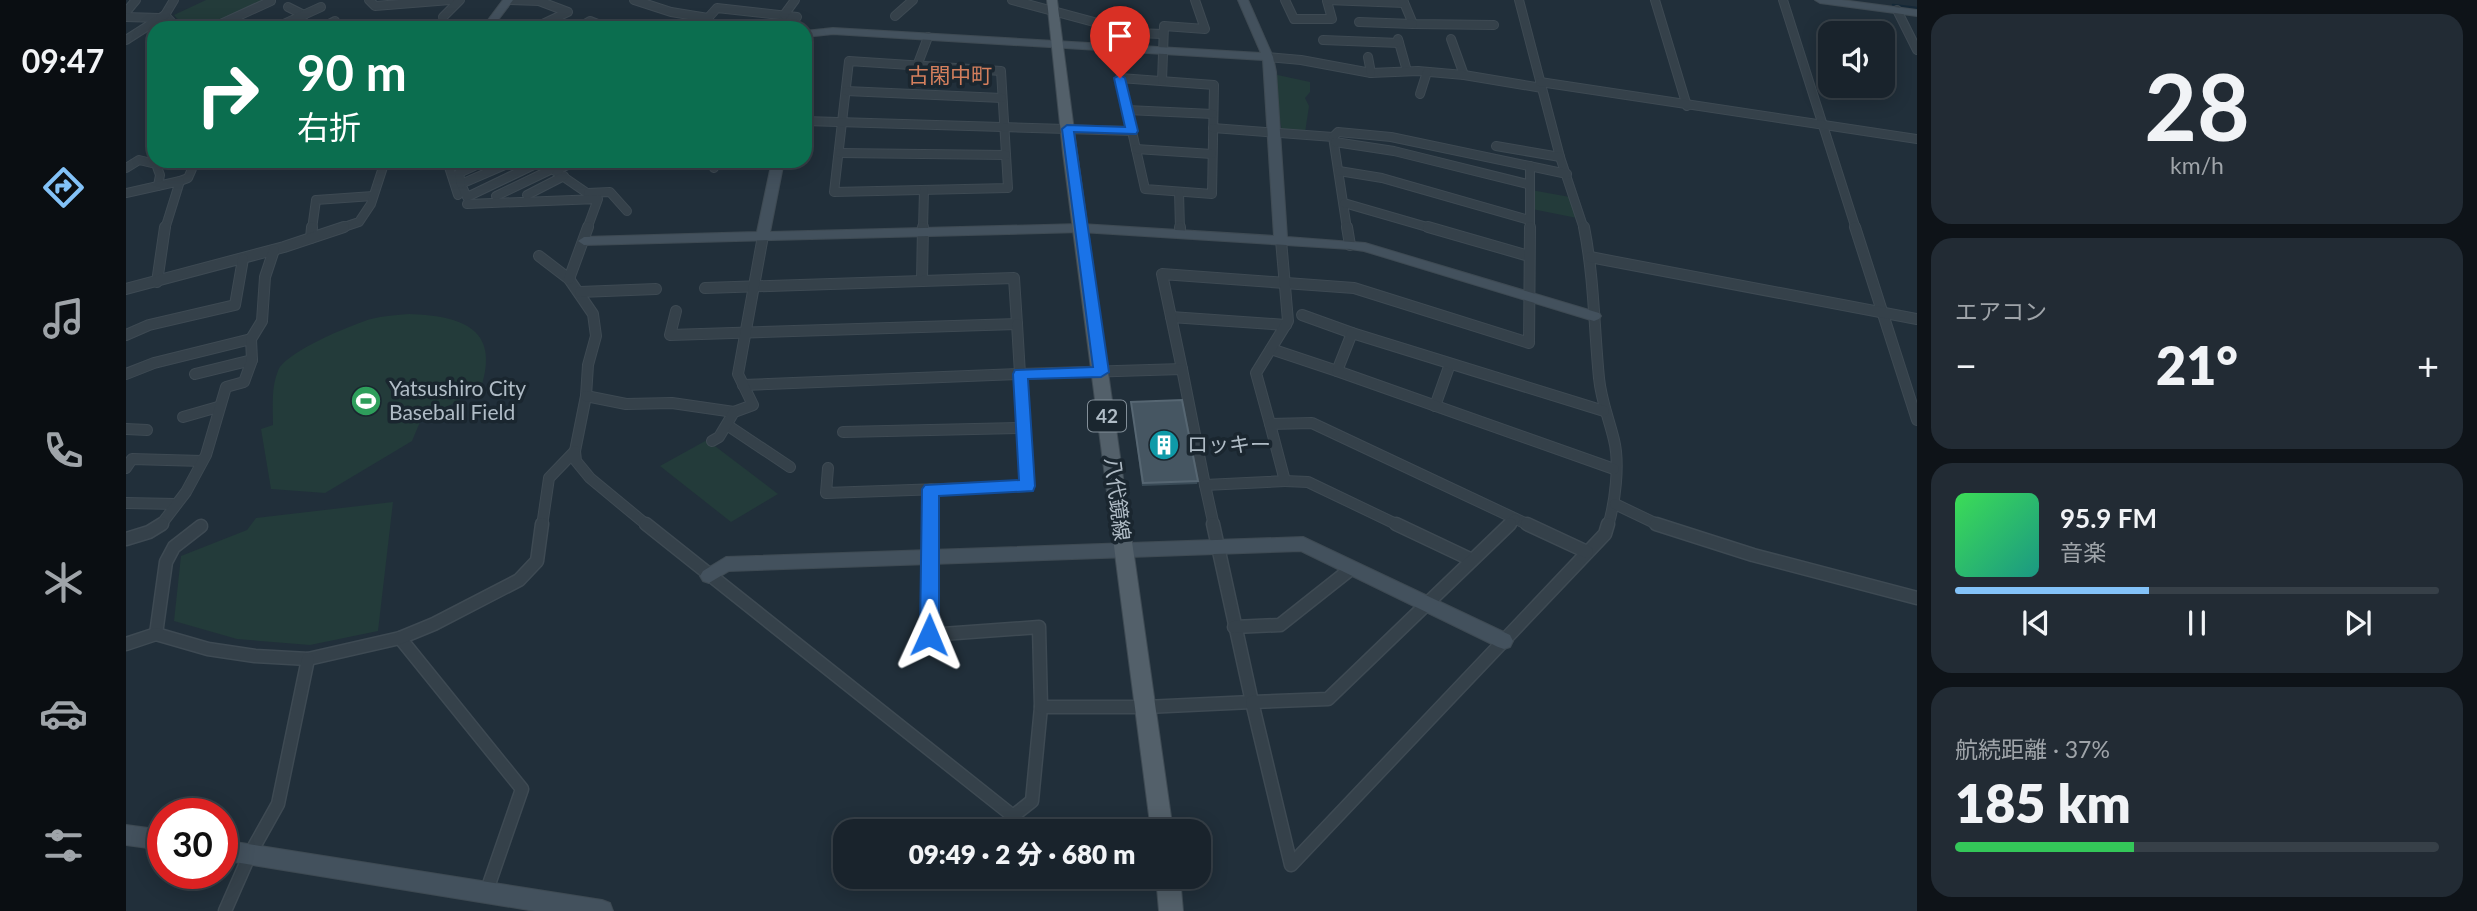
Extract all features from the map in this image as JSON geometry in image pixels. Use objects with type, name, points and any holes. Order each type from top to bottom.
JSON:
[{"type":"main road","name":"八代鏡線","points":[[1053,5],[1067,129],[1160,819]]},
{"type":"main road","points":[[1169,889],[1171,911]]},
{"type":"street","points":[[126,15],[136,0]]},
{"type":"street","points":[[154,21],[162,16],[174,0]]},
{"type":"street","points":[[369,0],[374,6],[450,0]]},
{"type":"street","points":[[443,16],[460,0]]},
{"type":"street","points":[[493,21],[509,0],[542,3],[568,12],[549,21]]},
{"type":"street","points":[[542,3],[554,0]]},
{"type":"street","points":[[634,0],[671,12],[708,18],[717,8],[797,17]]},
{"type":"street","points":[[783,15],[795,0]]},
{"type":"street","points":[[895,16],[913,0]]},
{"type":"street","points":[[1012,0],[1053,5],[1135,33],[1163,34]]},
{"type":"street","points":[[1162,81],[1164,26],[1205,29],[1195,0]]},
{"type":"street","points":[[1243,0],[1268,57],[1275,133],[1288,321],[1256,373],[1285,481]]},
{"type":"street","points":[[1285,0],[1294,19],[1332,19],[1327,0],[1403,1],[1413,24]]},
{"type":"street","points":[[1519,0],[1560,158],[1583,224],[1590,257],[1604,411],[1615,443],[1615,504],[1605,534],[1291,865],[1234,627],[1162,274],[1354,288],[1529,343],[1530,220],[1527,184],[1530,166]]},
{"type":"street","points":[[1655,0],[1687,106]]},
{"type":"street","points":[[1783,0],[1917,420]]},
{"type":"street","points":[[1820,0],[1917,13]]},
{"type":"street","points":[[227,21],[271,1]]},
{"type":"street","points":[[291,21],[321,6]]},
{"type":"street","points":[[288,7],[304,15]]},
{"type":"street","points":[[1897,10],[1917,50]]},
{"type":"street","points":[[126,15],[162,16],[168,21]]},
{"type":"street","points":[[1359,22],[1494,25]]},
{"type":"street","points":[[127,37],[147,25]]},
{"type":"street","points":[[812,33],[832,31],[1268,57],[1301,60],[1371,73],[1427,72],[1464,75],[1917,139]]},
{"type":"street","points":[[918,66],[928,37]]},
{"type":"street","points":[[1451,39],[1464,75]]},
{"type":"street","points":[[1323,40],[1398,41],[1407,72]]},
{"type":"street","points":[[1368,57],[1371,73]]},
{"type":"street","points":[[849,61],[1001,71],[1008,188],[834,192],[846,91],[849,61]]},
{"type":"street","points":[[1420,94],[1427,72]]},
{"type":"street","points":[[1120,78],[1214,85],[1212,194],[1145,189],[1127,110],[1120,78]]},
{"type":"street","points":[[846,91],[1002,98]]},
{"type":"street","points":[[1127,110],[1213,114]]},
{"type":"street","points":[[812,121],[1132,131]]},
{"type":"street","points":[[1213,128],[1334,140],[1394,151],[1527,184]]},
{"type":"street","points":[[1350,245],[1334,140],[1338,132],[1391,137],[1567,174]]},
{"type":"street","points":[[1496,146],[1560,158]]},
{"type":"street","points":[[1136,149],[1212,155]]},
{"type":"street","points":[[839,153],[1006,155]]},
{"type":"street","points":[[126,168],[139,160],[147,162]]},
{"type":"street","points":[[157,168],[160,175],[158,186]]},
{"type":"street","points":[[126,192],[180,181],[188,178],[191,168]]},
{"type":"street","points":[[126,289],[274,250],[359,222],[373,196],[383,168]]},
{"type":"street","points":[[455,168],[465,202]]},
{"type":"street","points":[[456,168],[465,202]]},
{"type":"street","points":[[459,173],[470,168]]},
{"type":"street","points":[[461,184],[498,168]]},
{"type":"street","points":[[465,202],[529,168]]},
{"type":"street","points":[[544,168],[564,176],[587,193]]},
{"type":"street","points":[[496,196],[558,168]]},
{"type":"street","points":[[586,396],[626,404],[672,403],[734,412],[753,405],[738,374],[777,168]]},
{"type":"street","points":[[1339,171],[1382,178],[1530,220]]},
{"type":"street","points":[[527,195],[564,176]]},
{"type":"street","points":[[157,282],[167,217],[180,181]]},
{"type":"street","points":[[922,281],[924,190]]},
{"type":"street","points":[[465,202],[496,196],[610,192],[627,211]]},
{"type":"street","points":[[1179,192],[1180,233]]},
{"type":"street","points":[[311,238],[316,200],[373,196]]},
{"type":"street","points":[[465,202],[598,199],[569,279]]},
{"type":"street","points":[[1344,203],[1529,256]]},
{"type":"street","points":[[584,241],[1081,228],[1350,245],[1365,247],[1594,316]]},
{"type":"street","points":[[126,539],[154,531],[176,505],[211,443],[218,407],[226,387],[244,382],[251,360],[251,339],[262,321],[265,277],[274,250]]},
{"type":"street","points":[[539,256],[569,279],[593,314],[596,336],[588,365],[586,396],[575,451],[576,461],[590,478],[709,576],[1013,816],[1032,802],[1041,706],[1039,626],[929,635],[931,489]]},
{"type":"street","points":[[1590,257],[1917,319]]},
{"type":"street","points":[[126,333],[235,305],[243,258]]},
{"type":"street","points":[[705,288],[1014,278],[1027,486],[826,493],[828,468]]},
{"type":"street","points":[[580,292],[656,289]]},
{"type":"street","points":[[676,310],[670,335],[1017,324]]},
{"type":"street","points":[[1302,315],[1604,411]]},
{"type":"street","points":[[1171,317],[1286,325]]},
{"type":"street","points":[[1337,371],[1352,333]]},
{"type":"street","points":[[126,374],[154,363],[251,339]]},
{"type":"street","points":[[1270,349],[1614,469]]},
{"type":"street","points":[[195,374],[251,360]]},
{"type":"street","points":[[1435,406],[1450,364]]},
{"type":"street","points":[[743,385],[1182,369]]},
{"type":"street","points":[[183,417],[218,407]]},
{"type":"street","points":[[712,441],[719,437],[734,412]]},
{"type":"street","points":[[1269,424],[1312,423],[1587,552]]},
{"type":"street","points":[[727,425],[790,467]]},
{"type":"street","points":[[843,432],[1022,428]]},
{"type":"street","points":[[126,429],[147,430]]},
{"type":"street","points":[[126,644],[156,634],[208,649],[255,656],[307,659],[400,638],[470,607],[531,571],[537,561],[549,478],[575,451]]},
{"type":"street","points":[[126,468],[132,459],[202,461]]},
{"type":"street","points":[[1205,485],[1308,482],[1472,560]]},
{"type":"street","points":[[126,503],[176,505]]},
{"type":"street","points":[[1615,504],[1640,519],[1682,534],[1765,559],[1917,598]]},
{"type":"street","points":[[1041,706],[1146,707],[1328,699],[1515,519]]},
{"type":"street","points":[[156,634],[166,562],[174,547],[201,526]]},
{"type":"street","points":[[709,576],[726,564],[1303,544],[1504,641]]},
{"type":"street","points":[[1234,627],[1280,625],[1352,568]]},
{"type":"street","points":[[400,638],[522,789],[486,893]]},
{"type":"street","points":[[225,911],[250,854],[278,804],[307,659]]},
{"type":"street","points":[[126,835],[147,838]]},
{"type":"street","points":[[238,852],[602,911]]},
{"type":"green space","points":[[206,0],[269,0],[226,21],[182,21],[174,15]]},
{"type":"green space","points":[[1273,74],[1310,82],[1310,92],[1305,98],[1309,106],[1305,133],[1282,132]]},
{"type":"green space","points":[[1531,190],[1570,197],[1577,218],[1532,209]]},
{"type":"green space","name":"Yatsushiro City Baseball Field","points":[[409,314],[445,318],[472,329],[480,338],[485,351],[486,367],[481,388],[420,422],[412,441],[325,493],[271,489],[261,429],[273,425],[274,384],[283,364],[305,348],[349,327],[376,318]]},
{"type":"green space","points":[[707,440],[778,494],[731,522],[660,466]]},
{"type":"green space","points":[[393,502],[378,631],[310,645],[237,639],[174,621],[181,556],[247,530],[256,518]]},
{"type":"building","name":"ロッキー","points":[[1182,400],[1198,481],[1143,483],[1131,402]]},
{"type":"waterway","points":[[1893,5],[1917,8]]},
{"type":"place","name":"Yatsushiro City Baseball Field","points":[[366,401]]},
{"type":"place","name":"ロッキー","points":[[1164,445]]},
{"type":"district","name":"古閑中町","points":[[950,76]]},
{"type":"route","points":[[929,635],[931,489],[1027,486],[1020,374],[1101,372],[1067,129],[1132,131],[1120,78]]}]
